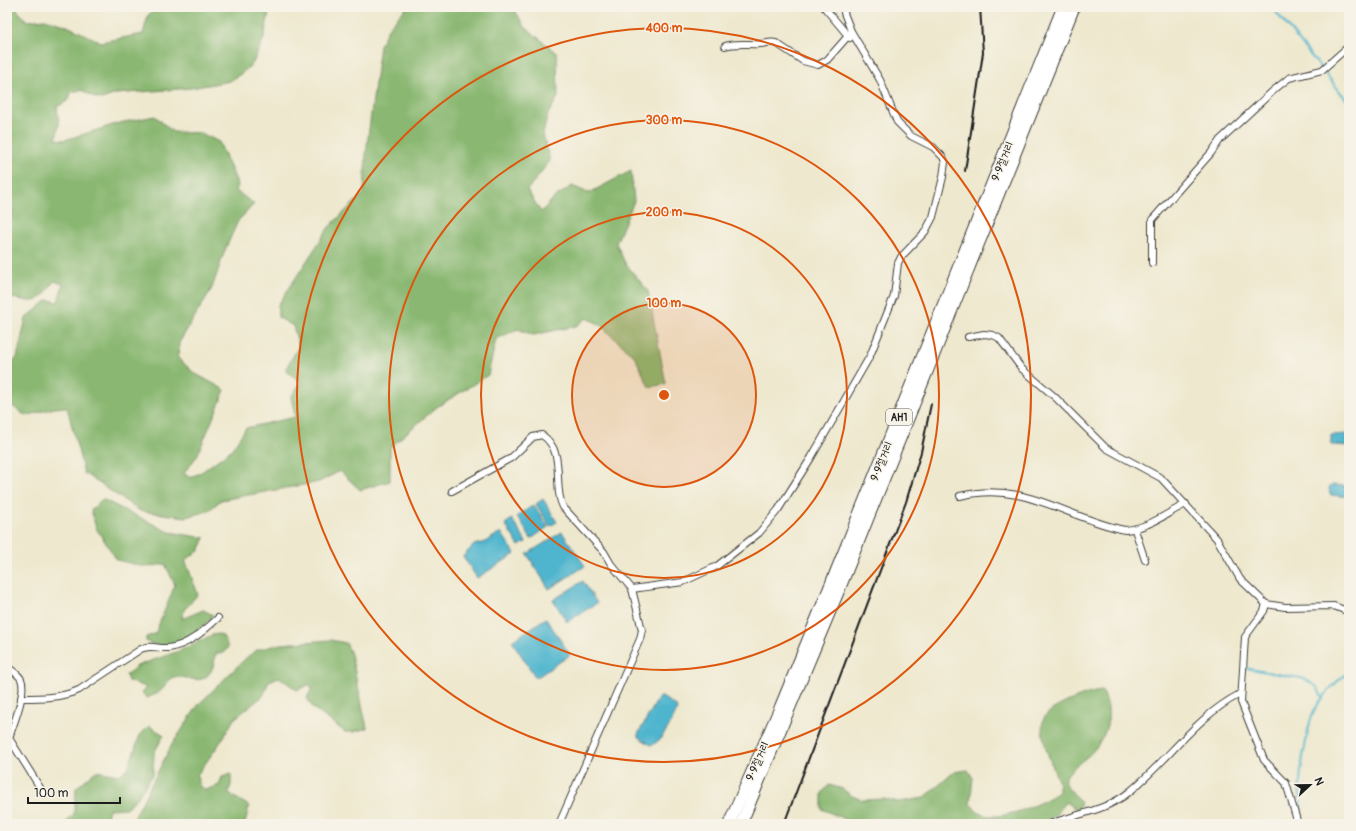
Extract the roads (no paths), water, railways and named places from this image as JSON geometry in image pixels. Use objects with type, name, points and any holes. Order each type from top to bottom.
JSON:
[{"type":"highway","name":"9·9절거리","points":[[729,824],[780,708],[833,579],[1063,7]]},
{"type":"highway","name":"9·9절거리","points":[[741,824],[838,592],[1074,7]]},
{"type":"street","points":[[824,7],[848,36],[858,45]]},
{"type":"street","points":[[632,589],[684,582],[717,566],[759,534],[778,510],[812,458],[870,356],[894,296],[898,263],[901,257],[925,232],[933,217],[943,177],[945,162],[943,157],[933,147],[911,136],[897,122],[880,80],[858,45],[845,18],[845,7]]},
{"type":"street","points":[[725,46],[732,43],[761,44],[776,42],[803,61],[818,65],[827,60],[848,36]]},
{"type":"street","points":[[1152,263],[1152,220],[1211,153],[1220,140],[1289,78],[1322,70],[1349,46]]},
{"type":"street","points":[[968,337],[984,334],[993,335],[999,338],[1022,369],[1055,397],[1106,448],[1161,478],[1217,539],[1240,579],[1266,604],[1285,607],[1334,606],[1349,612]]},
{"type":"street","points":[[452,491],[511,458],[533,437],[542,435],[552,447],[559,467],[559,500],[563,507],[604,552],[611,564],[632,589],[642,630],[640,640],[559,824]]},
{"type":"street","points":[[960,496],[984,492],[1020,494],[1116,528],[1126,530],[1135,530],[1153,523],[1186,504]]},
{"type":"street","points":[[1135,530],[1145,560]]},
{"type":"street","points":[[1266,604],[1264,611],[1245,637],[1240,694],[1241,702],[1264,760],[1286,783],[1298,824]]},
{"type":"street","points":[[21,698],[48,697],[70,694],[79,690],[146,646],[167,648],[182,644],[201,633],[218,618]]},
{"type":"street","points":[[7,667],[19,675],[22,681],[21,698],[8,739],[44,794]]},
{"type":"street","points":[[1050,824],[1107,807],[1121,798],[1139,783],[1204,719],[1240,694]]},
{"type":"water","points":[[1349,434],[1349,446],[1331,445],[1331,435]]},
{"type":"water","points":[[1332,485],[1349,486],[1349,497],[1330,495],[1329,488]]},
{"type":"water","points":[[543,499],[557,522],[550,526],[536,504]]},
{"type":"water","points":[[534,505],[548,527],[531,539],[517,516]]},
{"type":"water","points":[[512,519],[526,542],[519,546],[505,524]]},
{"type":"water","points":[[501,532],[515,554],[477,578],[463,556],[474,545],[485,542]]},
{"type":"water","points":[[562,532],[585,566],[549,589],[527,554]]},
{"type":"water","points":[[583,581],[597,603],[567,622],[553,600]]},
{"type":"water","points":[[546,618],[570,655],[536,678],[512,641]]},
{"type":"water","points":[[659,697],[662,697],[676,706],[677,709],[663,736],[655,744],[651,745],[638,737],[638,734]]},
{"type":"waterway","points":[[1272,7],[1349,103]]},
{"type":"waterway","points":[[1245,668],[1305,679],[1317,687],[1323,699]]},
{"type":"waterway","points":[[1303,824],[1300,803],[1300,782],[1304,751],[1311,718],[1317,705],[1325,695],[1349,672]]},
{"type":"railway","points":[[965,171],[983,53],[980,7]]},
{"type":"railway","points":[[784,824],[906,502],[921,452],[931,404]]}]
